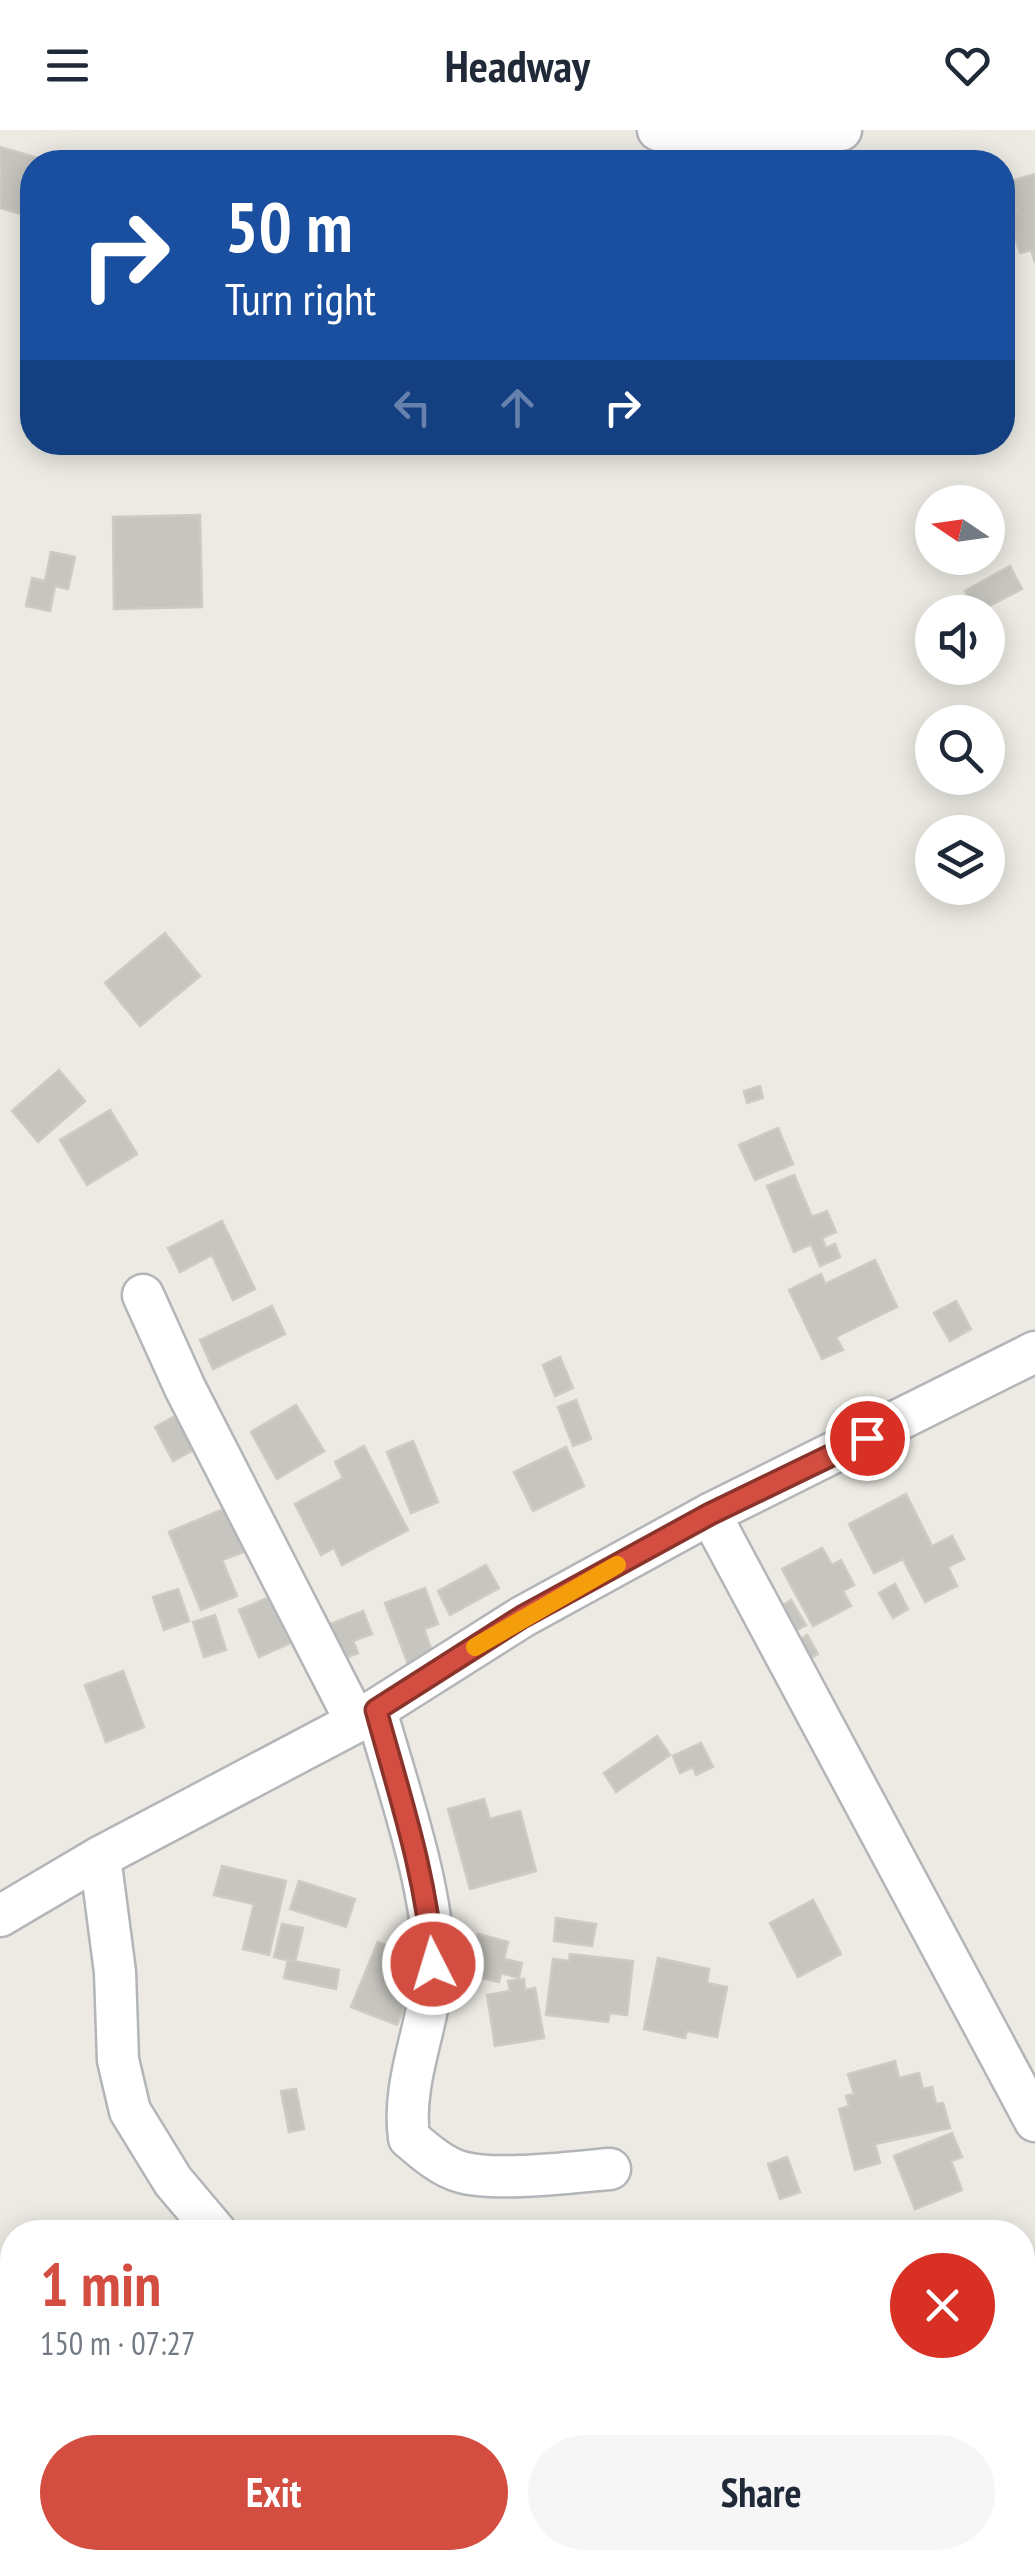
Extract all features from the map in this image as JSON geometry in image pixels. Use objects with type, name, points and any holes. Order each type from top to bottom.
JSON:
[{"type":"street","points":[[658,130],[717,148],[841,130]]},
{"type":"street","points":[[143,1294],[185,1388],[366,1716],[430,1921],[433,1964],[405,2111],[409,2138],[461,2172],[516,2176],[610,2169]]},
{"type":"street","points":[[0,1916],[366,1716],[522,1617],[710,1514],[1035,1352]]},
{"type":"street","points":[[710,1514],[1035,2121]]},
{"type":"street","points":[[100,1858],[115,1972],[118,2060],[130,2111],[173,2181],[206,2220]]},
{"type":"building","points":[[0,147],[20,153],[20,214],[0,208]]},
{"type":"building","points":[[1035,174],[1035,262],[1031,250],[1020,253],[1015,237],[1015,180]]},
{"type":"building","points":[[200,515],[202,607],[114,609],[113,517]]},
{"type":"building","points":[[51,552],[75,557],[68,589],[55,586],[50,611],[26,606],[32,578],[45,581]]},
{"type":"building","points":[[1010,566],[1022,589],[1005,598],[967,595],[965,591],[994,575],[1005,575],[1005,569]]},
{"type":"building","points":[[165,933],[200,976],[140,1026],[105,983]]},
{"type":"building","points":[[59,1070],[85,1101],[38,1142],[12,1111]]},
{"type":"building","points":[[760,1086],[763,1098],[747,1103],[744,1091]]},
{"type":"building","points":[[110,1110],[137,1154],[87,1185],[60,1140]]},
{"type":"building","points":[[778,1128],[793,1164],[755,1180],[739,1145]]},
{"type":"building","points":[[794,1175],[812,1217],[827,1211],[836,1232],[822,1238],[826,1248],[835,1244],[840,1257],[820,1266],[811,1244],[794,1252],[767,1186]]},
{"type":"building","points":[[222,1221],[255,1289],[233,1300],[212,1255],[180,1272],[168,1248]]},
{"type":"building","points":[[875,1260],[897,1307],[836,1337],[843,1350],[822,1359],[789,1290],[821,1274],[825,1284]]},
{"type":"building","points":[[956,1301],[971,1329],[950,1341],[934,1313]]},
{"type":"building","points":[[272,1306],[285,1334],[213,1369],[200,1340]]},
{"type":"building","points":[[560,1357],[573,1388],[555,1396],[543,1365]]},
{"type":"building","points":[[576,1400],[591,1439],[573,1446],[558,1407]]},
{"type":"building","points":[[296,1405],[324,1451],[277,1479],[251,1432]]},
{"type":"building","points":[[183,1412],[201,1446],[173,1461],[155,1427]]},
{"type":"building","points":[[413,1441],[438,1502],[411,1513],[387,1452]]},
{"type":"building","points":[[364,1446],[408,1530],[342,1565],[334,1548],[321,1555],[295,1504],[343,1478],[335,1462]]},
{"type":"building","points":[[566,1447],[584,1486],[533,1511],[514,1472]]},
{"type":"building","points":[[906,1494],[932,1546],[952,1536],[964,1559],[948,1567],[957,1586],[925,1602],[903,1559],[874,1573],[849,1524]]},
{"type":"building","points":[[231,1506],[249,1550],[222,1560],[237,1596],[201,1610],[169,1532]]},
{"type":"building","points":[[822,1548],[832,1565],[841,1560],[854,1585],[843,1591],[851,1606],[813,1626],[782,1569]]},
{"type":"building","points":[[486,1565],[499,1588],[450,1615],[438,1591]]},
{"type":"building","points":[[895,1584],[908,1609],[893,1618],[879,1593]]},
{"type":"building","points":[[425,1588],[438,1624],[424,1629],[433,1654],[408,1664],[385,1603]]},
{"type":"building","points":[[178,1589],[189,1621],[164,1630],[153,1597]]},
{"type":"building","points":[[270,1597],[290,1643],[259,1657],[239,1610]]},
{"type":"building","points":[[791,1600],[806,1625],[790,1634],[776,1610]]},
{"type":"building","points":[[363,1611],[372,1634],[353,1641],[358,1653],[333,1663],[320,1628]]},
{"type":"building","points":[[215,1615],[226,1650],[204,1657],[193,1622]]},
{"type":"building","points":[[807,1635],[818,1654],[806,1661],[795,1643]]},
{"type":"building","points":[[123,1671],[144,1727],[106,1742],[85,1685]]},
{"type":"building","points":[[657,1736],[670,1755],[616,1792],[604,1773]]},
{"type":"building","points":[[701,1743],[713,1767],[696,1775],[693,1767],[680,1773],[673,1756]]},
{"type":"building","points":[[484,1799],[490,1819],[520,1811],[536,1871],[470,1889],[448,1809]]},
{"type":"building","points":[[222,1866],[286,1881],[269,1955],[243,1949],[254,1904],[214,1895]]},
{"type":"building","points":[[299,1881],[355,1899],[346,1927],[290,1909]]},
{"type":"building","points":[[813,1900],[841,1954],[798,1977],[770,1923]]},
{"type":"building","points":[[556,1918],[596,1924],[592,1946],[554,1941]]},
{"type":"building","points":[[282,1924],[303,1928],[295,1962],[274,1957]]},
{"type":"building","points":[[478,1934],[508,1942],[504,1959],[522,1963],[519,1978],[501,1973],[499,1982],[469,1975]]},
{"type":"building","points":[[378,1942],[409,1955],[401,1974],[416,1980],[397,2025],[351,2007]]},
{"type":"building","points":[[570,1954],[633,1961],[627,2015],[610,2013],[608,2022],[546,2015],[553,1959],[569,1961]]},
{"type":"building","points":[[658,1958],[709,1969],[707,1983],[727,1987],[717,2037],[687,2031],[685,2038],[644,2029]]},
{"type":"building","points":[[288,1960],[339,1970],[336,1989],[284,1978]]},
{"type":"building","points":[[524,1979],[525,1990],[535,1988],[544,2038],[495,2046],[487,1995],[510,1991],[508,1981]]},
{"type":"building","points":[[895,2061],[899,2078],[919,2073],[923,2089],[932,2087],[936,2104],[943,2103],[950,2128],[875,2144],[880,2163],[855,2170],[839,2109],[849,2106],[846,2096],[854,2094],[848,2074]]},
{"type":"building","points":[[296,2089],[304,2129],[289,2132],[281,2091]]},
{"type":"building","points":[[952,2133],[962,2157],[951,2161],[962,2190],[915,2209],[894,2156]]},
{"type":"building","points":[[787,2157],[800,2192],[780,2199],[768,2164]]},
{"type":"slow traffic","points":[[475,1647],[617,1565]]},
{"type":"route","points":[[433,1964],[430,1921],[417,1859],[376,1710],[522,1617],[710,1514],[867,1438]]}]
